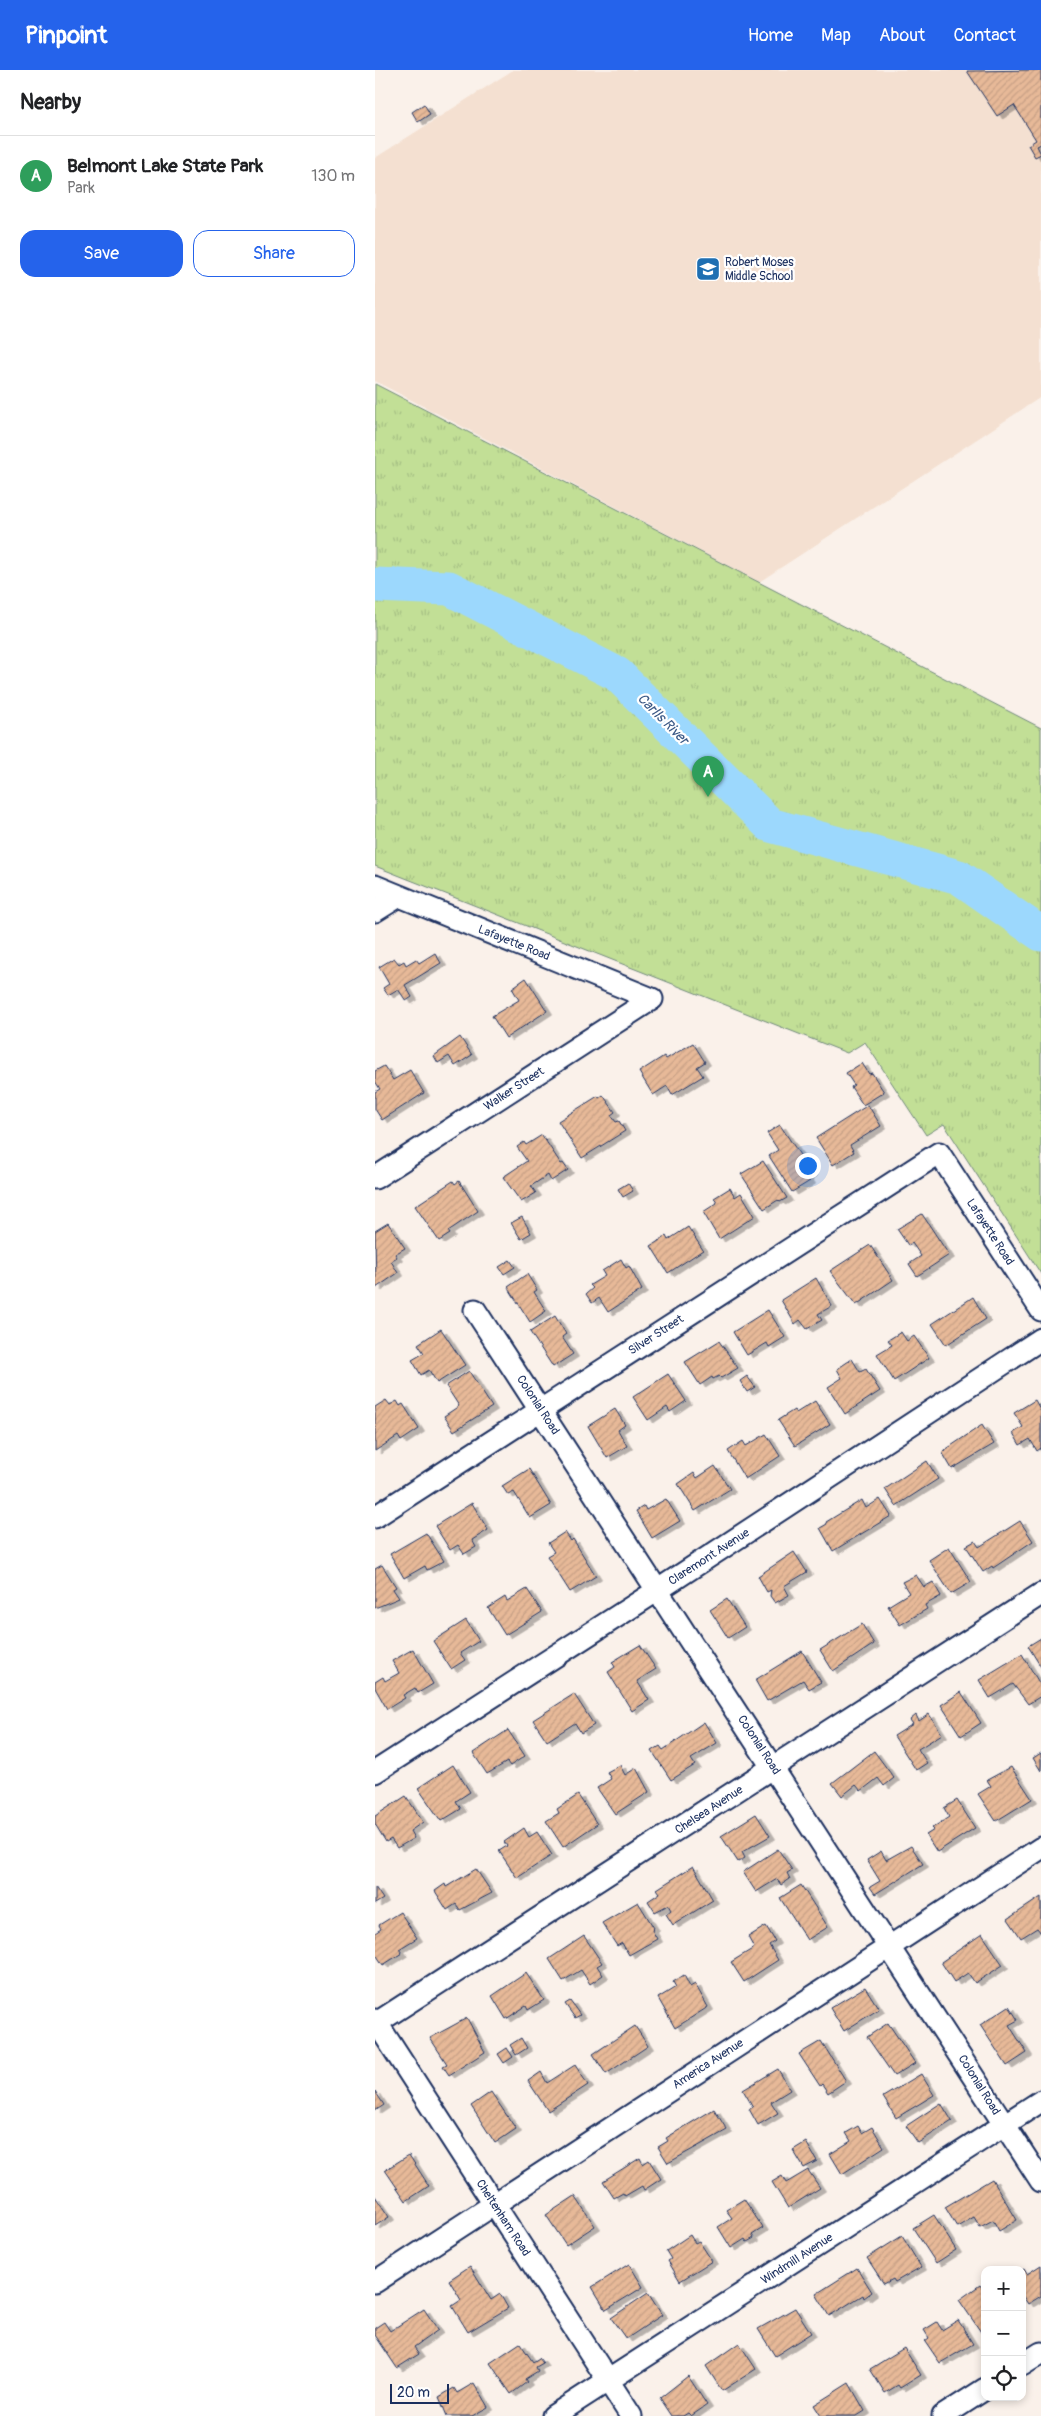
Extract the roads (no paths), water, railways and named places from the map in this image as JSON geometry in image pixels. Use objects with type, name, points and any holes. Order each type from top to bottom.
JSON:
[{"type":"street","name":"Lafayette Road","points":[[375,886],[652,999]]},
{"type":"street","points":[[375,912],[399,896]]},
{"type":"street","name":"Walker Street","points":[[375,1178],[652,999]]},
{"type":"street","name":"Lafayette Road","points":[[939,1153],[1041,1310]]},
{"type":"street","name":"Silver Street","points":[[375,1517],[939,1153]]},
{"type":"street","name":"Colonial Road","points":[[475,1310],[1041,2181]]},
{"type":"street","name":"Claremont Avenue","points":[[375,1772],[658,1590],[1041,1339]]},
{"type":"street","name":"Chelsea Avenue","points":[[376,2023],[1041,1594]]},
{"type":"street","name":"America Avenue","points":[[375,2282],[493,2203],[1041,1848]]},
{"type":"street","name":"Cheltenham Road","points":[[376,2023],[610,2380],[631,2416]]},
{"type":"street","name":"Windmill Avenue","points":[[553,2416],[1041,2101]]},
{"type":"street","points":[[1026,2362],[1041,2353]]},
{"type":"street","points":[[943,2416],[981,2392]]},
{"type":"waterway","name":"Carlls River","points":[[375,585],[449,588],[617,674],[770,825],[959,877],[1041,934]]},
{"type":"place","name":"Robert Moses Middle School","points":[[708,269]]},
{"type":"place","name":"Belmont Lake State Park","points":[[708,797]]}]
